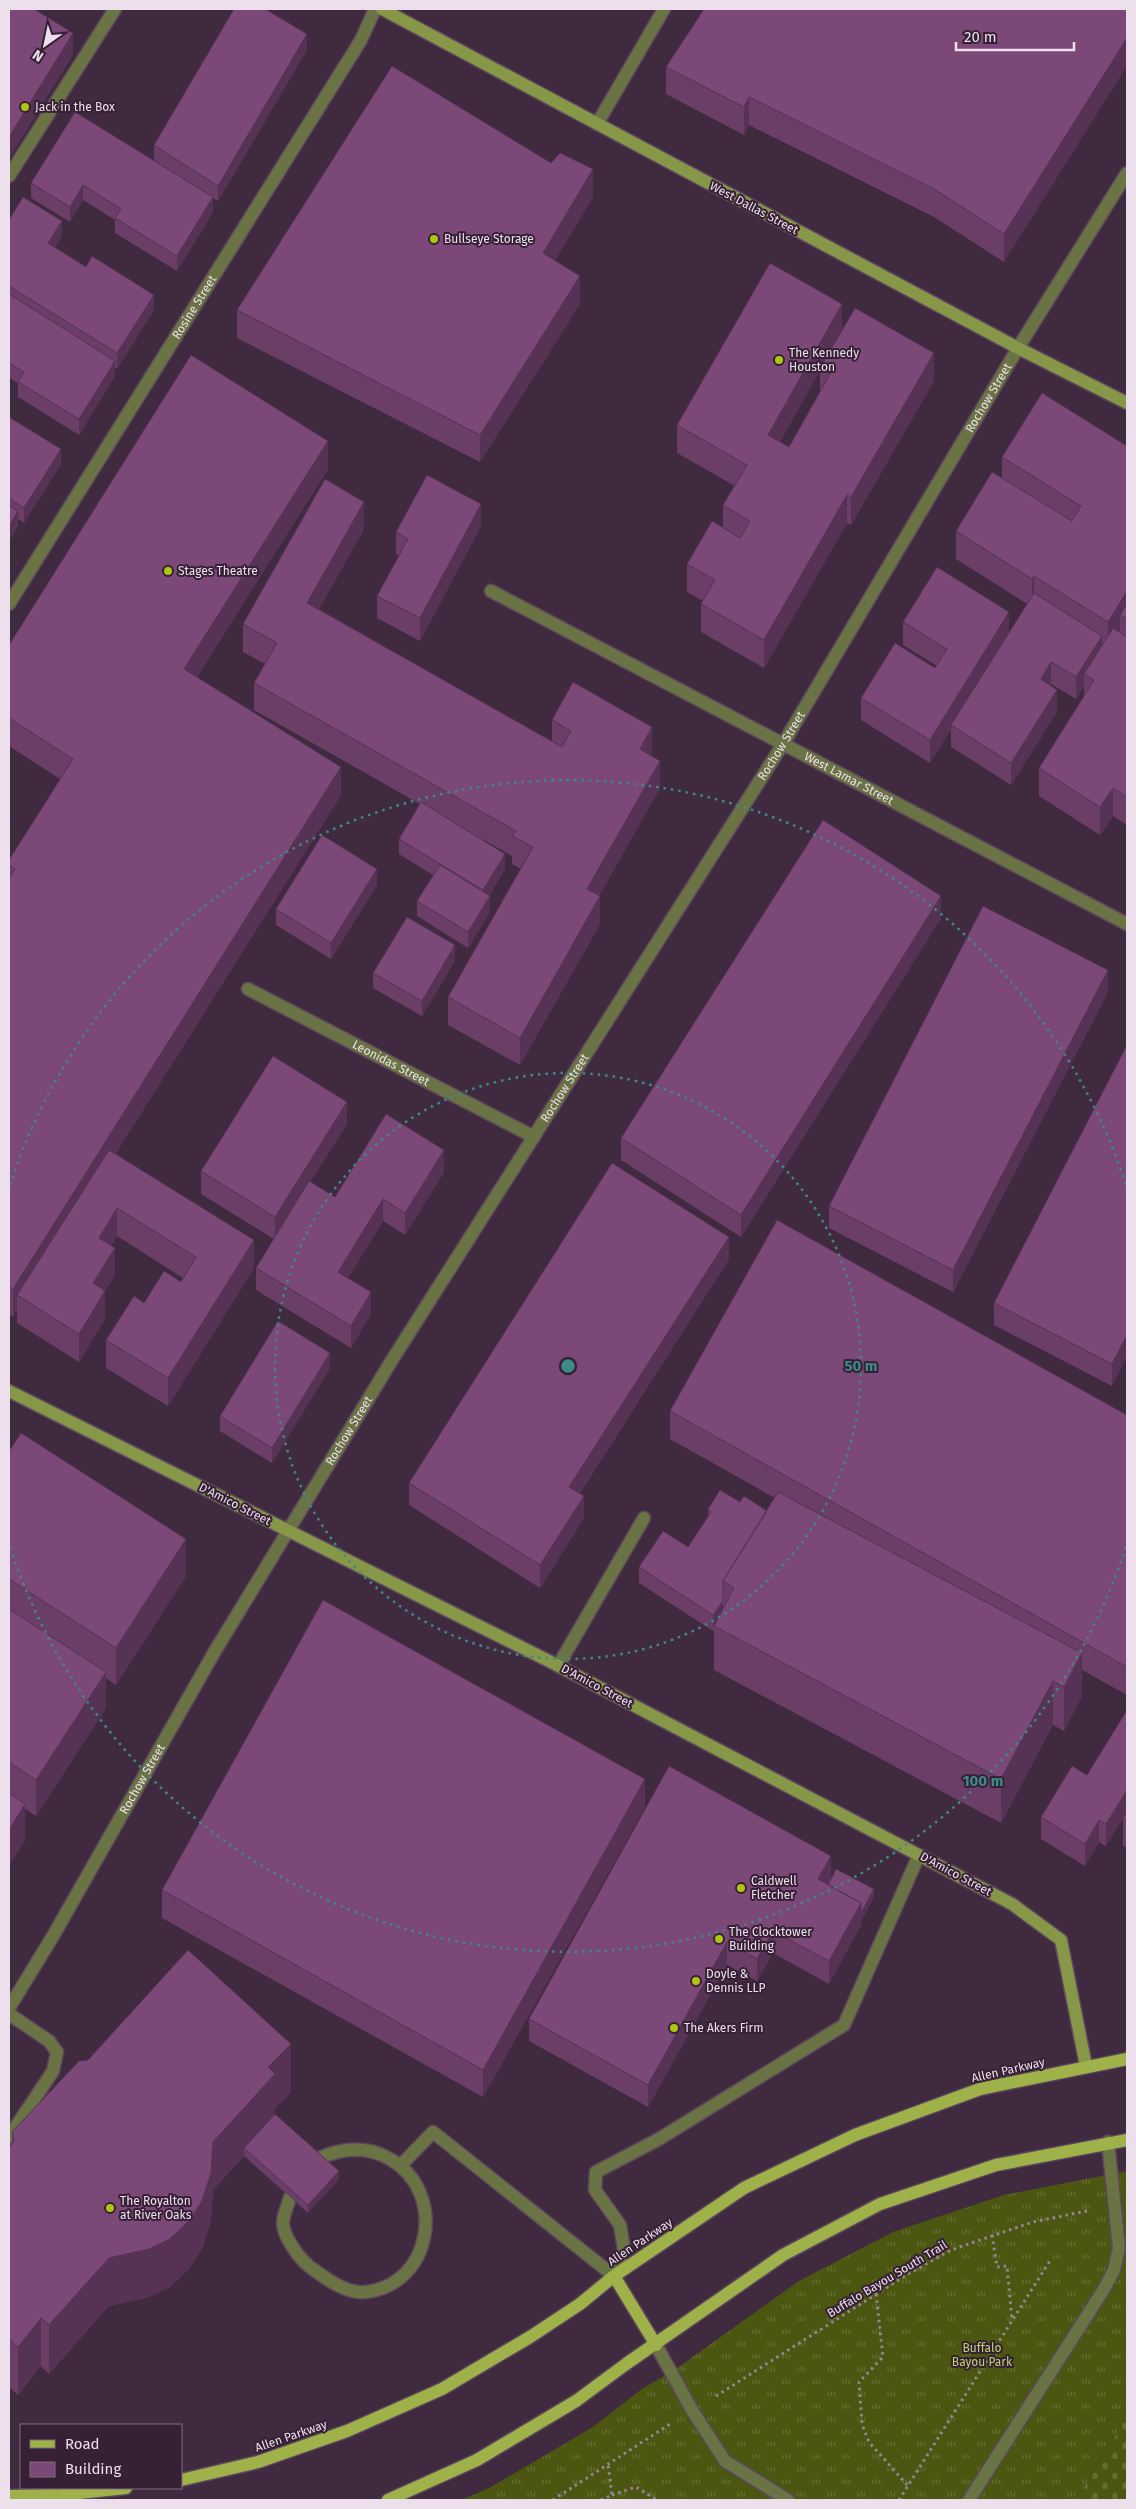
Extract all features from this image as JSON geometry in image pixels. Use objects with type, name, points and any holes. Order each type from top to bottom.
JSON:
[{"type":"main road","name":"Allen Parkway","points":[[182,2480],[258,2462],[347,2431],[442,2390],[530,2337],[580,2304],[614,2276],[744,2188],[854,2134],[980,2089],[1127,2059]]},
{"type":"main road","points":[[388,2500],[477,2460],[576,2402],[626,2364],[783,2256],[880,2204],[996,2165],[1108,2142],[1127,2140]]},
{"type":"main road","points":[[614,2276],[656,2345]]},
{"type":"main road","points":[[9,2496],[60,2496],[118,2489]]},
{"type":"street","points":[[9,176],[115,9]]},
{"type":"street","name":"Rosine Street","points":[[9,604],[361,40],[375,9]]},
{"type":"street","name":"West Dallas Street","points":[[382,9],[1018,348],[1127,403]]},
{"type":"street","points":[[597,124],[664,9]]},
{"type":"street","name":"Rochow Street","points":[[9,2008],[53,1936],[215,1651],[288,1531],[398,1351],[783,744],[1018,348],[1127,173]]},
{"type":"street","name":"West Lamar Street","points":[[491,590],[1127,924]]},
{"type":"street","name":"Leonidas Street","points":[[248,989],[534,1136]]},
{"type":"street","name":"D'Amico Street","points":[[9,1391],[558,1666],[1012,1904],[1061,1940],[1086,2066]]},
{"type":"street","points":[[558,1666],[644,1518]]},
{"type":"street","points":[[401,2165],[433,2132],[614,2276],[624,2250],[622,2233],[620,2225],[594,2190],[596,2172],[659,2140],[844,2025],[919,1855]]},
{"type":"street","points":[[9,2014],[49,2040],[57,2052],[52,2071],[9,2136]]},
{"type":"street","points":[[970,2500],[1104,2290],[1114,2270],[1119,2248],[1108,2142]]},
{"type":"street","points":[[290,2197],[283,2224],[301,2260],[342,2287],[364,2292],[387,2286],[407,2272],[420,2252],[426,2230],[426,2206],[416,2184],[401,2165],[381,2153],[358,2148],[334,2152],[317,2160]]},
{"type":"street","points":[[656,2345],[725,2461],[788,2500]]},
{"type":"path","name":"Buffalo Bayou South Trail","points":[[712,2398],[876,2294],[950,2250],[1033,2222],[1086,2211]]},
{"type":"path","points":[[992,2236],[997,2267],[1007,2266],[1012,2321]]},
{"type":"path","points":[[899,2500],[1051,2259]]},
{"type":"path","points":[[876,2294],[883,2357],[859,2382],[862,2424],[869,2442],[908,2486]]},
{"type":"path","points":[[553,2500],[677,2420]]},
{"type":"path","points":[[608,2464],[612,2495]]},
{"type":"path","points":[[601,2500],[636,2487],[657,2500]]},
{"type":"green space","name":"Buffalo Bayou Park","points":[[1127,2171],[1127,2417],[1076,2500],[462,2500],[491,2487],[593,2427],[643,2388],[673,2371],[799,2281],[893,2232],[1004,2195]]},
{"type":"green space","points":[[1127,2417],[1127,2500],[1076,2500]]},
{"type":"building","name":"Jack in the Box","points":[[9,9],[34,9],[73,33],[9,137]]},
{"type":"building","points":[[234,9],[265,9],[307,34],[218,186],[154,145]]},
{"type":"building","points":[[704,9],[1127,9],[1127,38],[1004,234],[934,189],[749,97],[744,107],[666,67]]},
{"type":"building","name":"Bullseye Storage","points":[[392,66],[551,163],[560,153],[593,169],[543,253],[580,276],[480,435],[237,310]]},
{"type":"building","points":[[75,112],[213,197],[177,256],[115,218],[121,209],[83,185],[70,207],[31,183]]},
{"type":"building","points":[[23,197],[62,221],[48,243],[86,267],[92,256],[154,295],[117,353],[9,286],[9,220]]},
{"type":"building","points":[[770,263],[842,304],[768,435],[789,447],[830,374],[820,368],[855,308],[934,353],[851,497],[847,495],[764,640],[701,604],[715,580],[687,564],[712,521],[740,538],[750,521],[723,505],[747,465],[677,425]]},
{"type":"building","points":[[9,294],[115,361],[79,419],[18,382],[24,372],[9,363]]},
{"type":"building","points":[[191,355],[328,441],[184,669],[341,767],[13,1289],[9,1287],[9,878],[15,869],[9,865],[9,860],[73,759],[9,718],[9,645]]},
{"type":"building","points":[[1042,393],[1127,446],[1127,591],[1108,622],[1034,576],[1032,579],[956,531],[992,472],[1072,521],[1081,506],[1002,457]]},
{"type":"building","points":[[9,417],[61,449],[24,508],[9,498]]},
{"type":"building","points":[[427,475],[481,504],[420,618],[377,596],[408,539],[396,532]]},
{"type":"building","points":[[325,479],[364,502],[307,603],[562,747],[571,731],[552,720],[573,682],[652,727],[640,749],[660,761],[587,889],[600,896],[520,1038],[448,997],[533,847],[512,836],[516,831],[254,683],[277,643],[243,624]]},
{"type":"building","points":[[9,506],[18,511],[9,526]]},
{"type":"building","points":[[937,567],[1009,612],[930,740],[861,698],[895,643],[935,668],[947,649],[903,622]]},
{"type":"building","points":[[1034,593],[1102,636],[1076,677],[1051,662],[1041,679],[1057,690],[1011,763],[951,725]]},
{"type":"building","points":[[1127,604],[1127,619],[1120,615]]},
{"type":"building","points":[[1113,628],[1127,637],[1127,797],[1113,788],[1100,807],[1039,768],[1094,680],[1084,674]]},
{"type":"building","points":[[421,802],[505,854],[483,890],[399,839]]},
{"type":"building","points":[[823,820],[941,896],[741,1215],[621,1138]]},
{"type":"building","points":[[322,835],[377,869],[331,943],[276,909]]},
{"type":"building","points":[[440,865],[490,896],[468,932],[417,901]]},
{"type":"building","points":[[983,906],[1108,970],[953,1270],[829,1206]]},
{"type":"building","points":[[407,917],[455,945],[422,1001],[373,973]]},
{"type":"building","points":[[1127,1045],[1127,1335],[1112,1364],[994,1303]]},
{"type":"building","points":[[273,1056],[347,1102],[275,1217],[201,1171]]},
{"type":"building","points":[[386,1114],[444,1150],[405,1213],[383,1199],[338,1272],[371,1292],[351,1326],[256,1268],[309,1181],[335,1197]]},
{"type":"building","points":[[109,1150],[254,1240],[168,1378],[106,1340],[134,1296],[144,1303],[164,1271],[181,1282],[196,1257],[117,1208],[99,1238],[115,1248],[93,1283],[105,1291],[79,1334],[17,1295]]},
{"type":"building","points":[[612,1163],[729,1237],[569,1487],[584,1496],[540,1565],[409,1483]]},
{"type":"building","points":[[777,1220],[1127,1415],[1127,1667],[670,1411]]},
{"type":"building","points":[[278,1321],[330,1353],[272,1448],[220,1416]]},
{"type":"building","points":[[21,1433],[186,1539],[116,1648],[9,1579],[9,1451]]},
{"type":"building","points":[[720,1490],[740,1502],[744,1496],[767,1511],[723,1581],[723,1601],[713,1615],[639,1567],[663,1531],[688,1547],[711,1512],[708,1509]]},
{"type":"building","points":[[778,1492],[1082,1653],[1064,1687],[1053,1681],[1001,1779],[714,1626],[734,1588],[723,1581]]},
{"type":"building","points":[[323,1600],[645,1779],[483,2070],[162,1890]]},
{"type":"building","points":[[9,1609],[106,1672],[36,1780],[9,1762]]},
{"type":"building","points":[[1127,1710],[1127,1790],[1106,1824],[1099,1820],[1085,1844],[1041,1817],[1072,1766],[1087,1775]]},
{"type":"building","name":"The Clocktower Building","points":[[669,1766],[831,1856],[818,1879],[861,1903],[829,1961],[773,1931],[757,1959],[727,1942],[648,2085],[529,2019]]},
{"type":"building","points":[[9,1793],[25,1804],[9,1830]]},
{"type":"building","points":[[1127,1812],[1127,1821],[1123,1818]]},
{"type":"building","points":[[836,1869],[874,1889],[861,1913],[861,1903],[828,1885]]},
{"type":"building","name":"The Royalton at River Oaks","points":[[188,1950],[291,2044],[268,2067],[275,2074],[213,2142],[211,2173],[202,2201],[189,2221],[170,2239],[149,2249],[109,2258],[49,2325],[41,2318],[18,2347],[9,2339],[9,2147],[14,2141],[12,2132],[79,2061],[88,2060]]},
{"type":"building","points":[[275,2114],[339,2171],[308,2205],[244,2148]]},
{"type":"place","name":"Jack in the Box","points":[[25,107]]},
{"type":"place","name":"Bullseye Storage","points":[[434,239]]},
{"type":"place","name":"The Kennedy Houston","points":[[779,360]]},
{"type":"place","name":"Stages Theatre","points":[[168,571]]},
{"type":"place","name":"Caldwell Fletcher","points":[[741,1888]]},
{"type":"place","name":"The Clocktower Building","points":[[719,1939]]},
{"type":"place","name":"Doyle & Dennis LLP","points":[[696,1981]]},
{"type":"place","name":"The Akers Firm","points":[[674,2028]]},
{"type":"place","name":"The Royalton at River Oaks","points":[[110,2208]]}]
